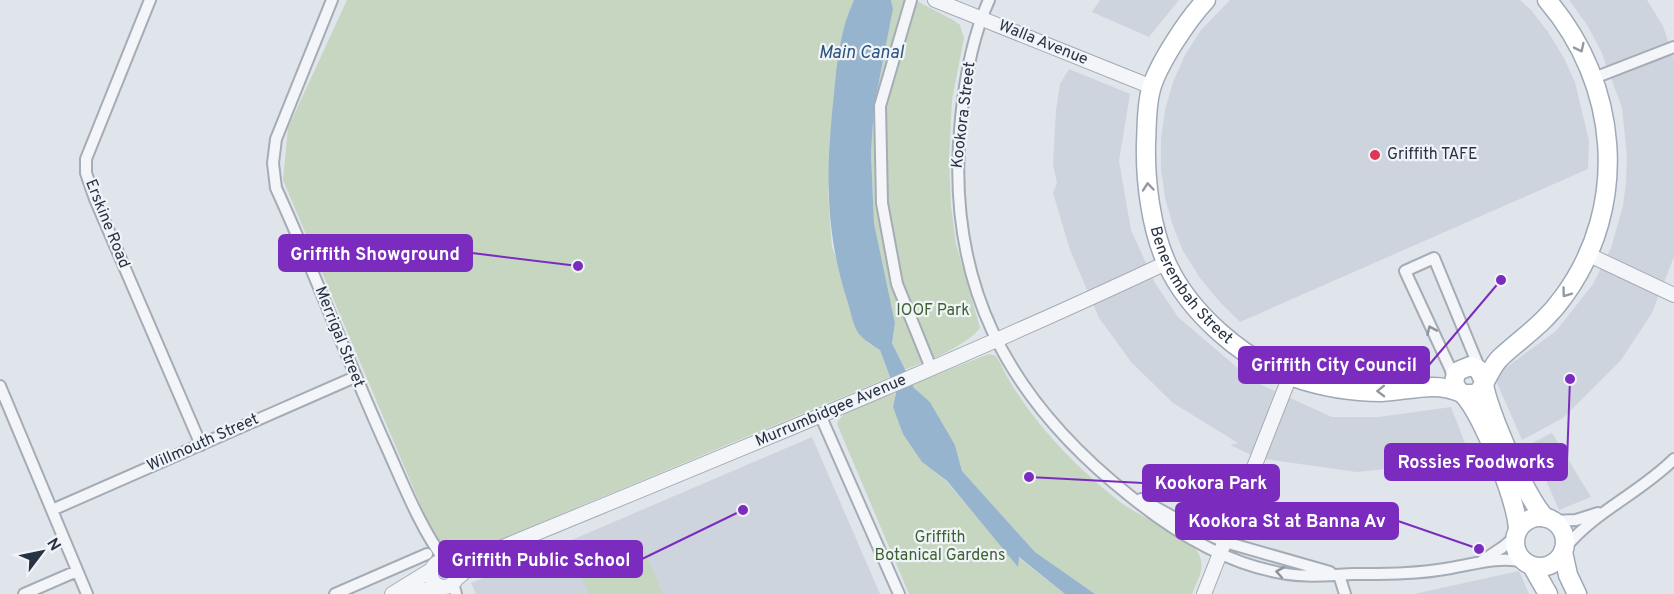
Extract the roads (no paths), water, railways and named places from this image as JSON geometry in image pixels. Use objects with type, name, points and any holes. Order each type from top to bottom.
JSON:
[{"type":"main road","name":"Benerembah Street","points":[[1206,0],[1192,15],[1152,87],[1147,117],[1148,193],[1166,263],[1198,310],[1229,339],[1257,360],[1290,376],[1347,390],[1383,392],[1433,386],[1459,390]]},
{"type":"main road","points":[[1459,390],[1476,394],[1483,379],[1498,360],[1536,328],[1563,298],[1574,282],[1587,254],[1605,197],[1608,177],[1604,114],[1594,78],[1574,36],[1547,0]]},
{"type":"main road","points":[[1548,594],[1517,552],[1515,508],[1501,452],[1486,400],[1483,379],[1474,367],[1462,368],[1456,374],[1459,390],[1474,408],[1501,452],[1540,513],[1562,530],[1568,575],[1577,594]]},
{"type":"main road","points":[[1517,532],[1527,520],[1540,517],[1550,519]]},
{"type":"main road","points":[[1528,564],[1543,567],[1553,564],[1564,550]]},
{"type":"street","name":"Erskine Road","points":[[150,0],[86,159],[86,173],[201,445]]},
{"type":"street","name":"Merrigal Street","points":[[332,0],[276,139],[273,163],[276,188],[355,377],[412,503],[434,546],[446,561]]},
{"type":"street","points":[[911,0],[880,106],[882,203],[897,284],[931,368]]},
{"type":"street","name":"Walla Avenue","points":[[935,0],[1152,87]]},
{"type":"street","name":"Kookora Street","points":[[989,0],[981,18],[964,89],[958,143],[957,182],[965,252],[996,339],[1014,372],[1068,442],[1104,476],[1148,511],[1190,539],[1220,555],[1275,572],[1311,576],[1422,572],[1479,562],[1508,560],[1528,564]]},
{"type":"street","points":[[1594,78],[1674,47]]},
{"type":"street","points":[[1587,254],[1674,295]]},
{"type":"street","points":[[1459,390],[1405,271],[1434,258],[1483,379]]},
{"type":"street","name":"Murrumbidgee Avenue","points":[[401,594],[449,588],[480,559],[493,551],[821,417],[1166,263]]},
{"type":"street","points":[[1204,594],[1290,376]]},
{"type":"street","name":"Willmouth Street","points":[[52,510],[355,377]]},
{"type":"street","points":[[0,386],[87,594]]},
{"type":"street","points":[[821,417],[899,594]]},
{"type":"street","points":[[1564,550],[1602,512],[1643,486],[1674,459]]},
{"type":"street","name":"Kookora Street","points":[[1104,476],[1191,527],[1225,542],[1339,575]]},
{"type":"street","name":"Merrigal Street","points":[[412,503],[432,569]]},
{"type":"street","points":[[1550,519],[1570,521],[1602,512]]},
{"type":"street","name":"Kookora Street","points":[[1479,562],[1503,547],[1517,532]]},
{"type":"street","name":"Murrumbidgee Avenue","points":[[432,569],[436,563],[493,551]]},
{"type":"street","points":[[335,594],[428,554]]},
{"type":"street","points":[[432,569],[431,578],[449,588],[456,570],[446,561]]},
{"type":"street","points":[[392,594],[432,569]]},
{"type":"street","points":[[24,594],[77,571]]},
{"type":"street","points":[[1339,575],[1344,594]]},
{"type":"water","name":"Main Canal","points":[[854,0],[891,0],[893,9],[874,107],[871,153],[874,223],[895,323],[892,343],[914,388],[930,402],[955,445],[962,471],[1035,552],[1095,594],[1065,594],[1019,557],[1018,567],[947,481],[922,462],[903,434],[893,407],[896,393],[880,350],[864,339],[855,327],[840,276],[829,199],[829,148],[838,58],[845,23]]},
{"type":"place","name":"Griffith TAFE","points":[[1375,155]]},
{"type":"place","name":"Griffith Showground","points":[[578,266]]},
{"type":"place","name":"Griffith City Council","points":[[1501,280]]},
{"type":"place","name":"Rossies Foodworks","points":[[1570,379]]},
{"type":"place","name":"Kookora Park","points":[[1029,477]]},
{"type":"place","name":"Griffith Public School","points":[[743,510]]},
{"type":"place","name":"Kookora St at Banna Av","points":[[1479,549]]},
{"type":"park label","name":"IOOF Park","points":[[933,311]]},
{"type":"park label","name":"Griffith Botanical Gardens","points":[[940,547]]}]
